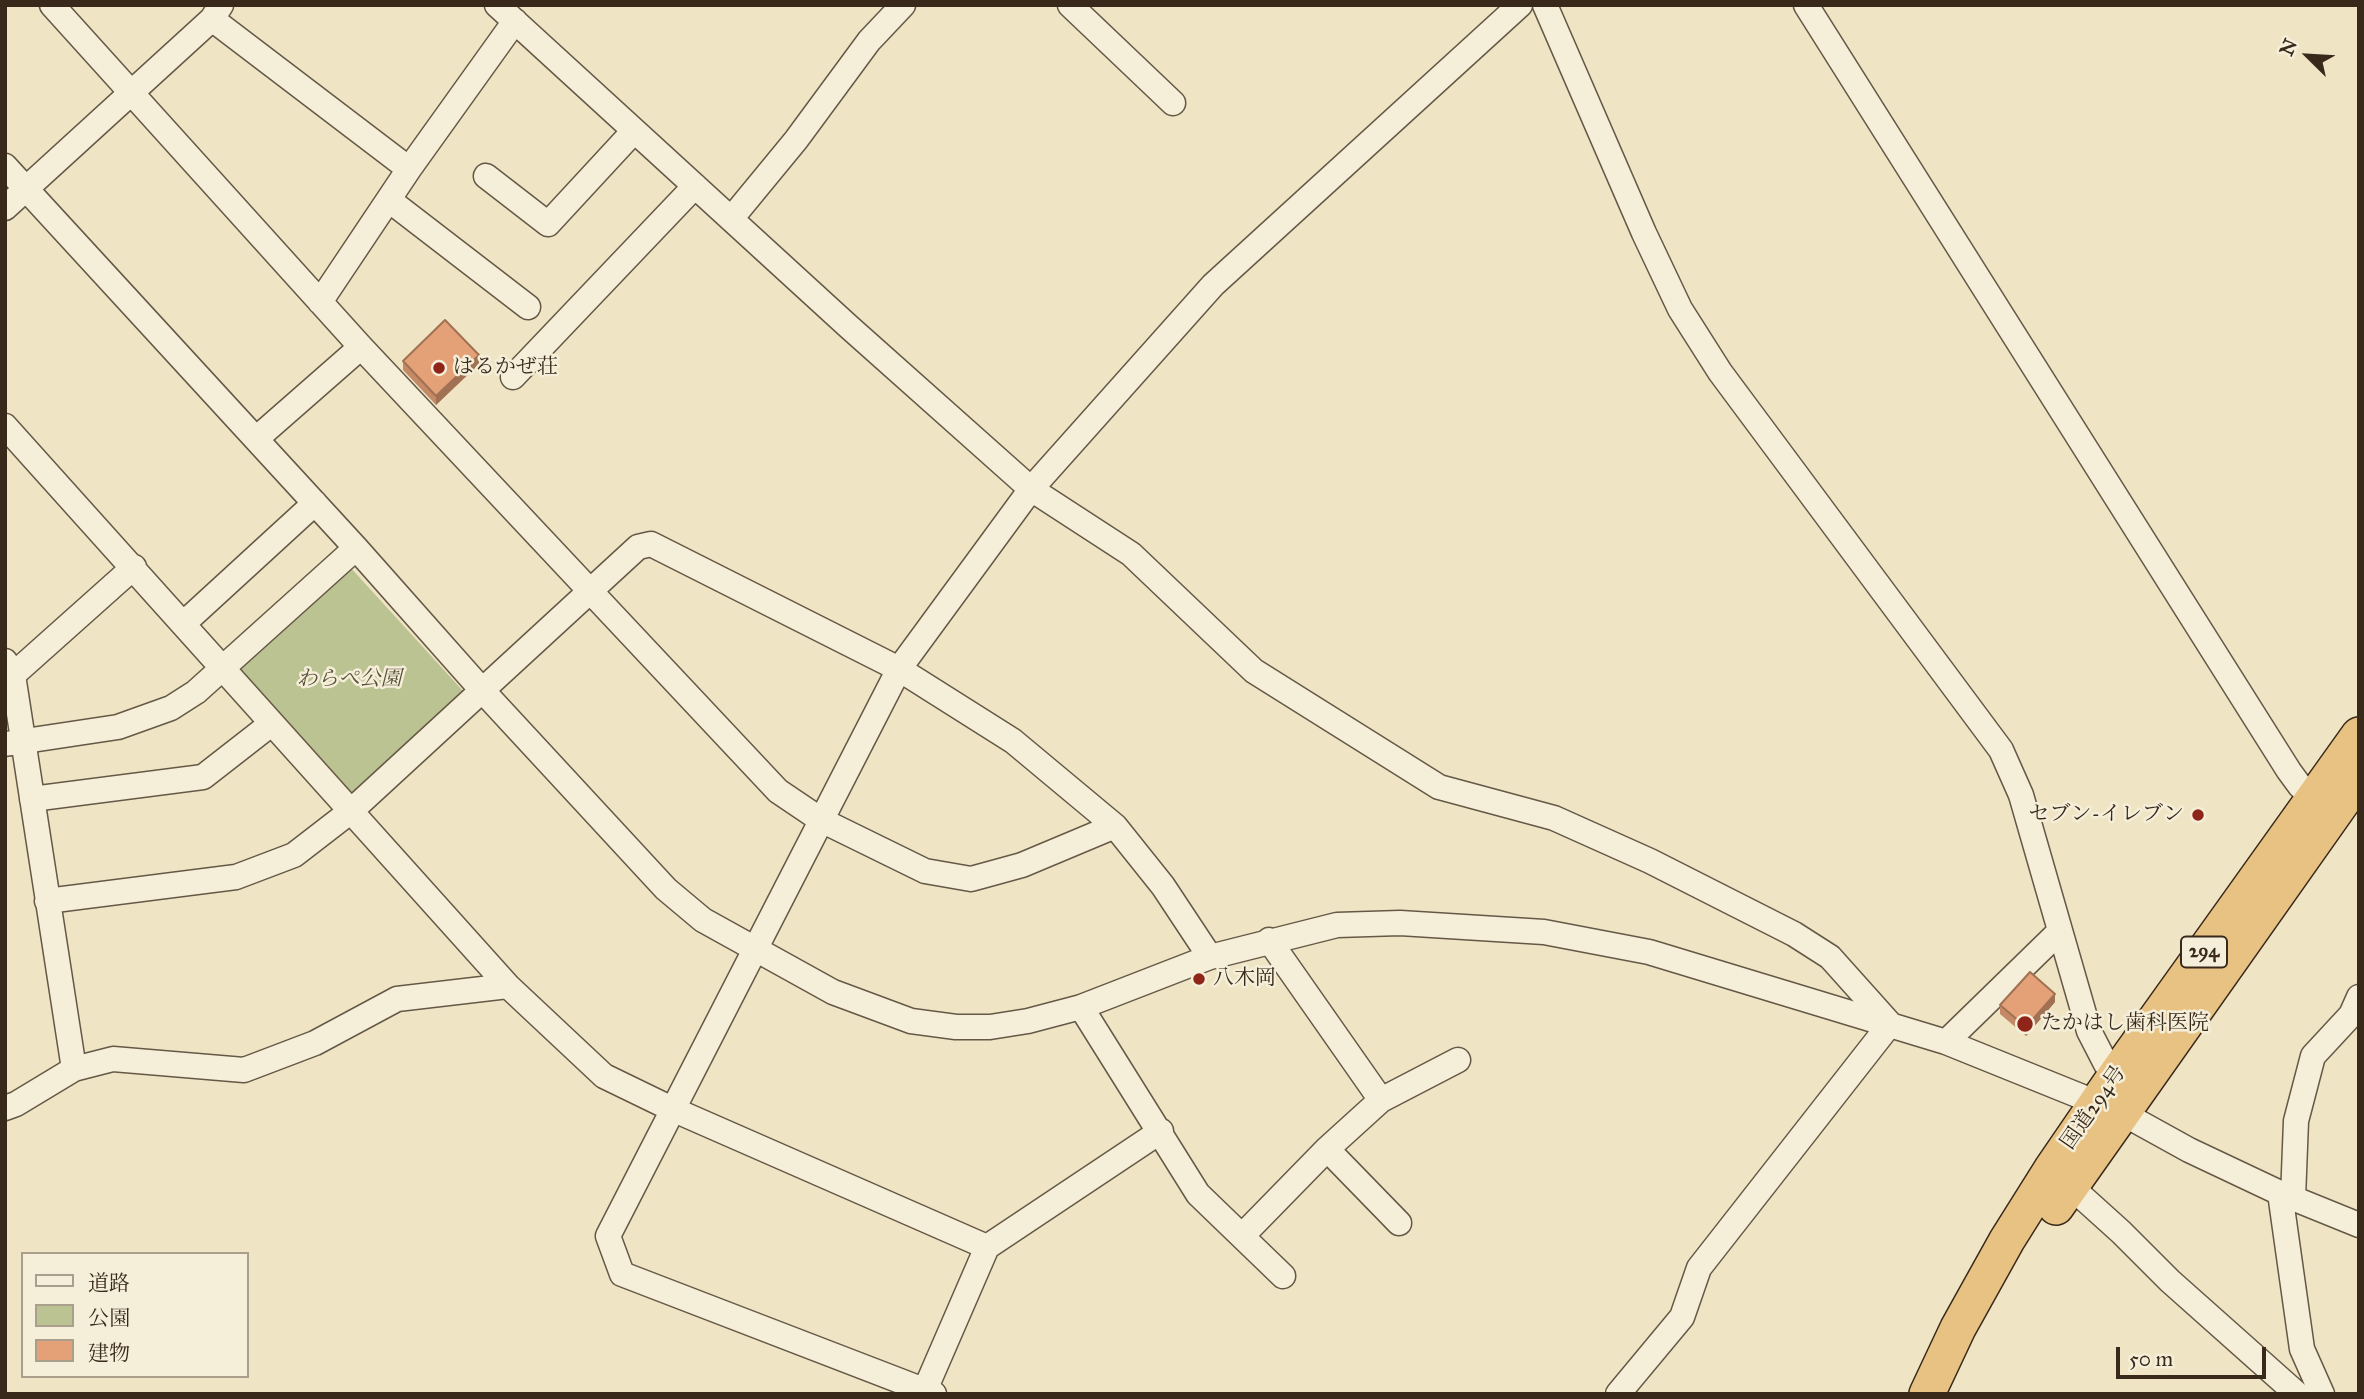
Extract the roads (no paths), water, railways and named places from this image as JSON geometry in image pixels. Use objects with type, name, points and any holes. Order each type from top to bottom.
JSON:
[{"type":"highway","name":"国道294号","points":[[1927,1394],[1964,1317],[2007,1240],[2060,1178],[2323,807],[2359,735]]},
{"type":"highway","name":"国道294号","points":[[2109,1109],[2116,1075],[2323,807],[2359,778]]},
{"type":"highway","name":"国道294号","points":[[1952,1394],[2060,1178]]},
{"type":"street","points":[[52,5],[361,347],[778,791],[821,820],[925,871],[971,879],[1022,866],[1115,827]]},
{"type":"street","points":[[731,219],[796,140],[869,41],[903,5]]},
{"type":"street","points":[[1070,5],[1173,103]]},
{"type":"street","points":[[1161,1131],[987,1247],[930,1392],[894,1387],[622,1275],[608,1236],[899,669],[1031,489],[1213,285],[1520,5]]},
{"type":"street","points":[[1545,5],[1680,309],[1720,372],[2001,750],[2021,795],[2089,1031],[2106,1064],[2116,1075]]},
{"type":"street","points":[[1806,5],[2289,771],[2323,807]]},
{"type":"street","points":[[5,208],[217,12],[409,169]]},
{"type":"street","points":[[320,302],[409,169],[506,13],[1031,489],[1131,554],[1254,671],[1439,787],[1553,818],[1650,861],[1794,934],[1830,957],[1890,1024]]},
{"type":"street","points":[[486,176],[548,224],[634,131]]},
{"type":"street","points":[[5,166],[666,889],[703,920],[832,992],[911,1021],[956,1027],[989,1027],[1028,1021],[1081,1007],[1210,957],[1337,925],[1400,923],[1544,932],[1649,952],[1946,1042],[2109,1109],[2287,1196],[2359,1225]]},
{"type":"street","points":[[513,377],[695,186]]},
{"type":"street","points":[[388,200],[528,307]]},
{"type":"street","points":[[256,439],[361,347]]},
{"type":"street","points":[[5,426],[508,986],[604,1076],[672,1109],[987,1247]]},
{"type":"street","points":[[183,624],[314,503]]},
{"type":"street","points":[[47,901],[236,877],[294,855],[351,811],[638,547],[651,544],[899,669],[1013,741],[1115,827],[1163,886],[1210,957]]},
{"type":"street","points":[[15,743],[118,727],[171,708],[196,692],[223,669],[356,548]]},
{"type":"street","points":[[74,1069],[32,799],[15,743],[9,668],[134,567]]},
{"type":"street","points":[[32,799],[203,777],[271,724]]},
{"type":"street","points":[[1946,1042],[2060,931]]},
{"type":"street","points":[[1269,940],[1381,1100]]},
{"type":"street","points":[[5,1108],[74,1069],[113,1059],[243,1070],[315,1043],[397,999],[508,986]]},
{"type":"street","points":[[2322,1394],[2302,1349],[2287,1196],[2296,1121],[2313,1056],[2351,1015],[2359,997]]},
{"type":"street","points":[[1081,1007],[1198,1194],[1283,1276]]},
{"type":"street","points":[[1618,1394],[1682,1317],[1699,1268],[1890,1024]]},
{"type":"street","points":[[1242,1237],[1327,1149],[1381,1100],[1458,1060]]},
{"type":"street","points":[[1327,1149],[1399,1223]]},
{"type":"street","points":[[2060,1178],[2297,1394]]},
{"type":"place","name":"はるかぜ荘","points":[[439,368]]},
{"type":"place","name":"セブン-イレブン","points":[[2198,815]]},
{"type":"place","name":"八木岡","points":[[1199,979]]},
{"type":"place","name":"たかはし歯科医院","points":[[2025,1024]]},
{"type":"park label","name":"わらぺ公園","points":[[349,680]]}]
